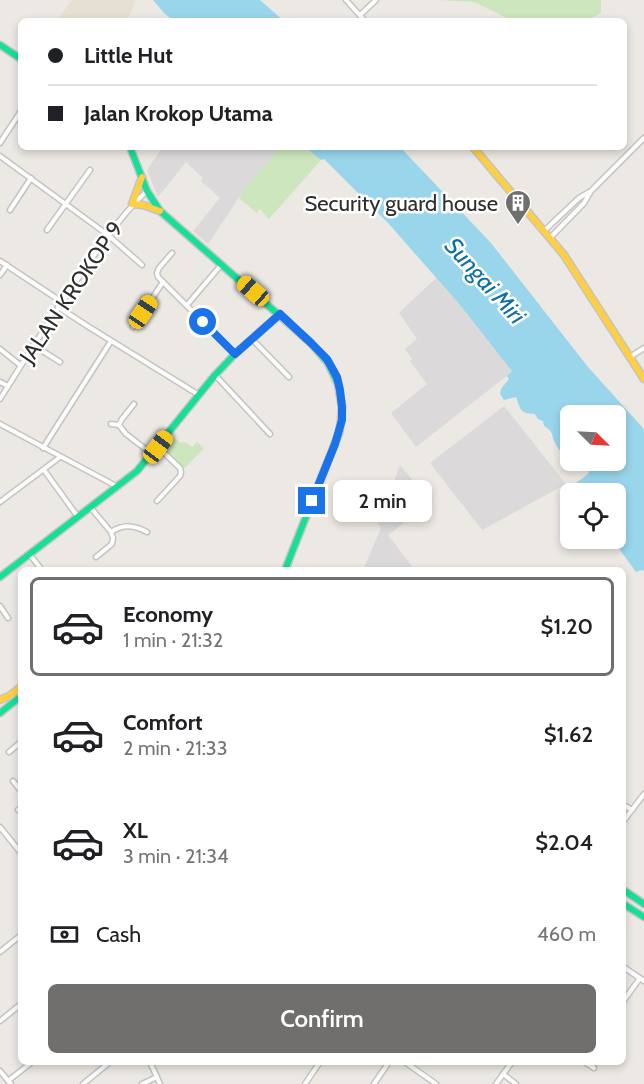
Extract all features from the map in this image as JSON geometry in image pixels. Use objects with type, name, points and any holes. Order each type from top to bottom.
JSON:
[{"type":"street","points":[[346,0],[362,18]]},
{"type":"street","points":[[360,15],[376,0]]},
{"type":"street","points":[[0,45],[18,57]]},
{"type":"street","points":[[0,143],[18,116]]},
{"type":"street","points":[[544,231],[579,198],[591,191],[644,138]]},
{"type":"street","points":[[131,150],[147,191],[160,211],[311,343],[327,359],[337,377],[341,394],[342,420],[339,433],[286,567]]},
{"type":"street","points":[[476,150],[564,255],[644,379]]},
{"type":"street","points":[[0,156],[108,235],[142,265]]},
{"type":"street","points":[[47,231],[90,170]]},
{"type":"street","points":[[142,177],[132,204],[160,211]]},
{"type":"street","points":[[10,210],[31,178]]},
{"type":"street","name":"JALAN KROKOP 9","points":[[0,399],[58,307],[108,235],[132,204],[147,191]]},
{"type":"street","points":[[550,238],[584,203],[591,191]]},
{"type":"street","points":[[172,254],[157,273],[163,282],[235,354]]},
{"type":"street","points":[[0,261],[62,302]]},
{"type":"street","points":[[0,275],[7,265]]},
{"type":"street","points":[[188,305],[221,265]]},
{"type":"street","points":[[133,327],[163,282]]},
{"type":"street","points":[[58,307],[199,395]]},
{"type":"street","points":[[0,577],[137,471],[215,375],[280,314]]},
{"type":"street","points":[[252,339],[289,377]]},
{"type":"street","points":[[44,448],[111,341]]},
{"type":"street","points":[[33,345],[60,362]]},
{"type":"street","points":[[630,357],[644,348]]},
{"type":"street","points":[[0,349],[20,365]]},
{"type":"street","points":[[215,375],[270,434]]},
{"type":"street","points":[[0,382],[8,386]]},
{"type":"street","points":[[119,425],[134,404]]},
{"type":"street","points":[[0,424],[118,487]]},
{"type":"street","points":[[111,424],[119,425],[126,434],[152,454]]},
{"type":"street","points":[[157,501],[181,472],[180,468],[158,447]]},
{"type":"street","points":[[0,502],[60,457]]},
{"type":"street","points":[[44,470],[79,517]]},
{"type":"street","points":[[91,508],[111,532],[113,538],[112,544],[96,557]]},
{"type":"street","points":[[111,532],[117,528],[129,526],[147,532]]},
{"type":"street","points":[[30,555],[40,567]]},
{"type":"street","points":[[0,606],[8,618]]},
{"type":"street","points":[[0,700],[18,689]]},
{"type":"street","points":[[0,713],[18,698]]},
{"type":"street","points":[[9,752],[18,744]]},
{"type":"street","points":[[13,781],[18,787]]},
{"type":"street","points":[[626,818],[644,794]]},
{"type":"street","points":[[626,807],[632,811]]},
{"type":"street","points":[[0,826],[18,850]]},
{"type":"street","points":[[626,892],[644,904]]},
{"type":"street","points":[[626,906],[644,917]]},
{"type":"street","points":[[0,952],[18,937]]},
{"type":"street","points":[[626,969],[642,980],[626,999]]},
{"type":"street","points":[[0,1021],[18,1006]]},
{"type":"street","points":[[0,1071],[10,1083],[29,1065]]},
{"type":"street","points":[[83,1084],[106,1065]]},
{"type":"street","points":[[153,1065],[160,1084]]},
{"type":"street","points":[[304,1084],[318,1065]]},
{"type":"street","points":[[374,1084],[387,1065]]},
{"type":"street","points":[[409,1065],[436,1084]]},
{"type":"street","points":[[496,1084],[510,1065]]},
{"type":"street","points":[[590,1065],[594,1068]]},
{"type":"street","points":[[503,1074],[516,1084]]},
{"type":"street","points":[[142,1084],[157,1077]]},
{"type":"shaded area","points":[[72,0],[136,0],[128,18],[58,18]]},
{"type":"shaded area","points":[[161,150],[277,150],[246,187],[208,244],[193,231],[220,198],[201,181],[203,178],[186,162],[158,197],[147,170]]},
{"type":"shaded area","points":[[436,278],[513,371],[416,447],[391,413],[427,384],[410,361],[412,359],[405,349],[417,339],[399,313]]},
{"type":"shaded area","points":[[504,406],[565,483],[560,483],[560,487],[482,530],[430,463]]},
{"type":"shaded area","points":[[400,465],[431,503],[388,535],[413,567],[364,567],[381,528],[378,523]]},
{"type":"green space","points":[[439,0],[601,0],[601,13],[591,18],[507,18],[474,2]]},
{"type":"green space","points":[[277,150],[309,150],[321,160],[269,219],[261,210],[259,209],[257,213],[239,198]]},
{"type":"green space","points":[[172,437],[192,447],[197,442],[204,448],[185,468],[163,448]]},
{"type":"water","points":[[153,0],[260,0],[281,18],[170,18]]},
{"type":"water","name":"Sungai Miri","points":[[309,150],[403,150],[491,243],[588,367],[622,405],[560,405],[559,450],[543,421],[535,414],[521,410],[516,397],[504,400],[500,394],[501,389],[512,371],[460,305],[389,224],[324,159],[321,160]]},
{"type":"water","points":[[626,409],[644,432],[644,571],[636,572],[619,549],[626,549],[626,483],[576,483],[589,473],[588,471],[626,471]]},
{"type":"traffic: fast","points":[[0,45],[18,57]]},
{"type":"traffic: fast","points":[[131,150],[147,191],[160,211],[311,343],[328,363],[338,384],[342,407],[339,433],[286,567]]},
{"type":"traffic: fast","points":[[0,577],[137,471],[215,375],[280,314]]},
{"type":"traffic: fast","points":[[0,713],[18,698]]},
{"type":"traffic: fast","points":[[626,892],[644,904]]},
{"type":"traffic: fast","points":[[626,906],[644,917]]},
{"type":"traffic: slow","points":[[476,150],[564,255],[644,379]]},
{"type":"traffic: slow","points":[[142,177],[132,204],[160,211]]},
{"type":"traffic: slow","points":[[0,700],[18,689]]},
{"type":"place","name":"Security guard house","points":[[518,226]]},
{"type":"route","points":[[203,322],[235,354],[280,314],[319,350],[332,366],[340,390],[342,420],[312,501]]}]
